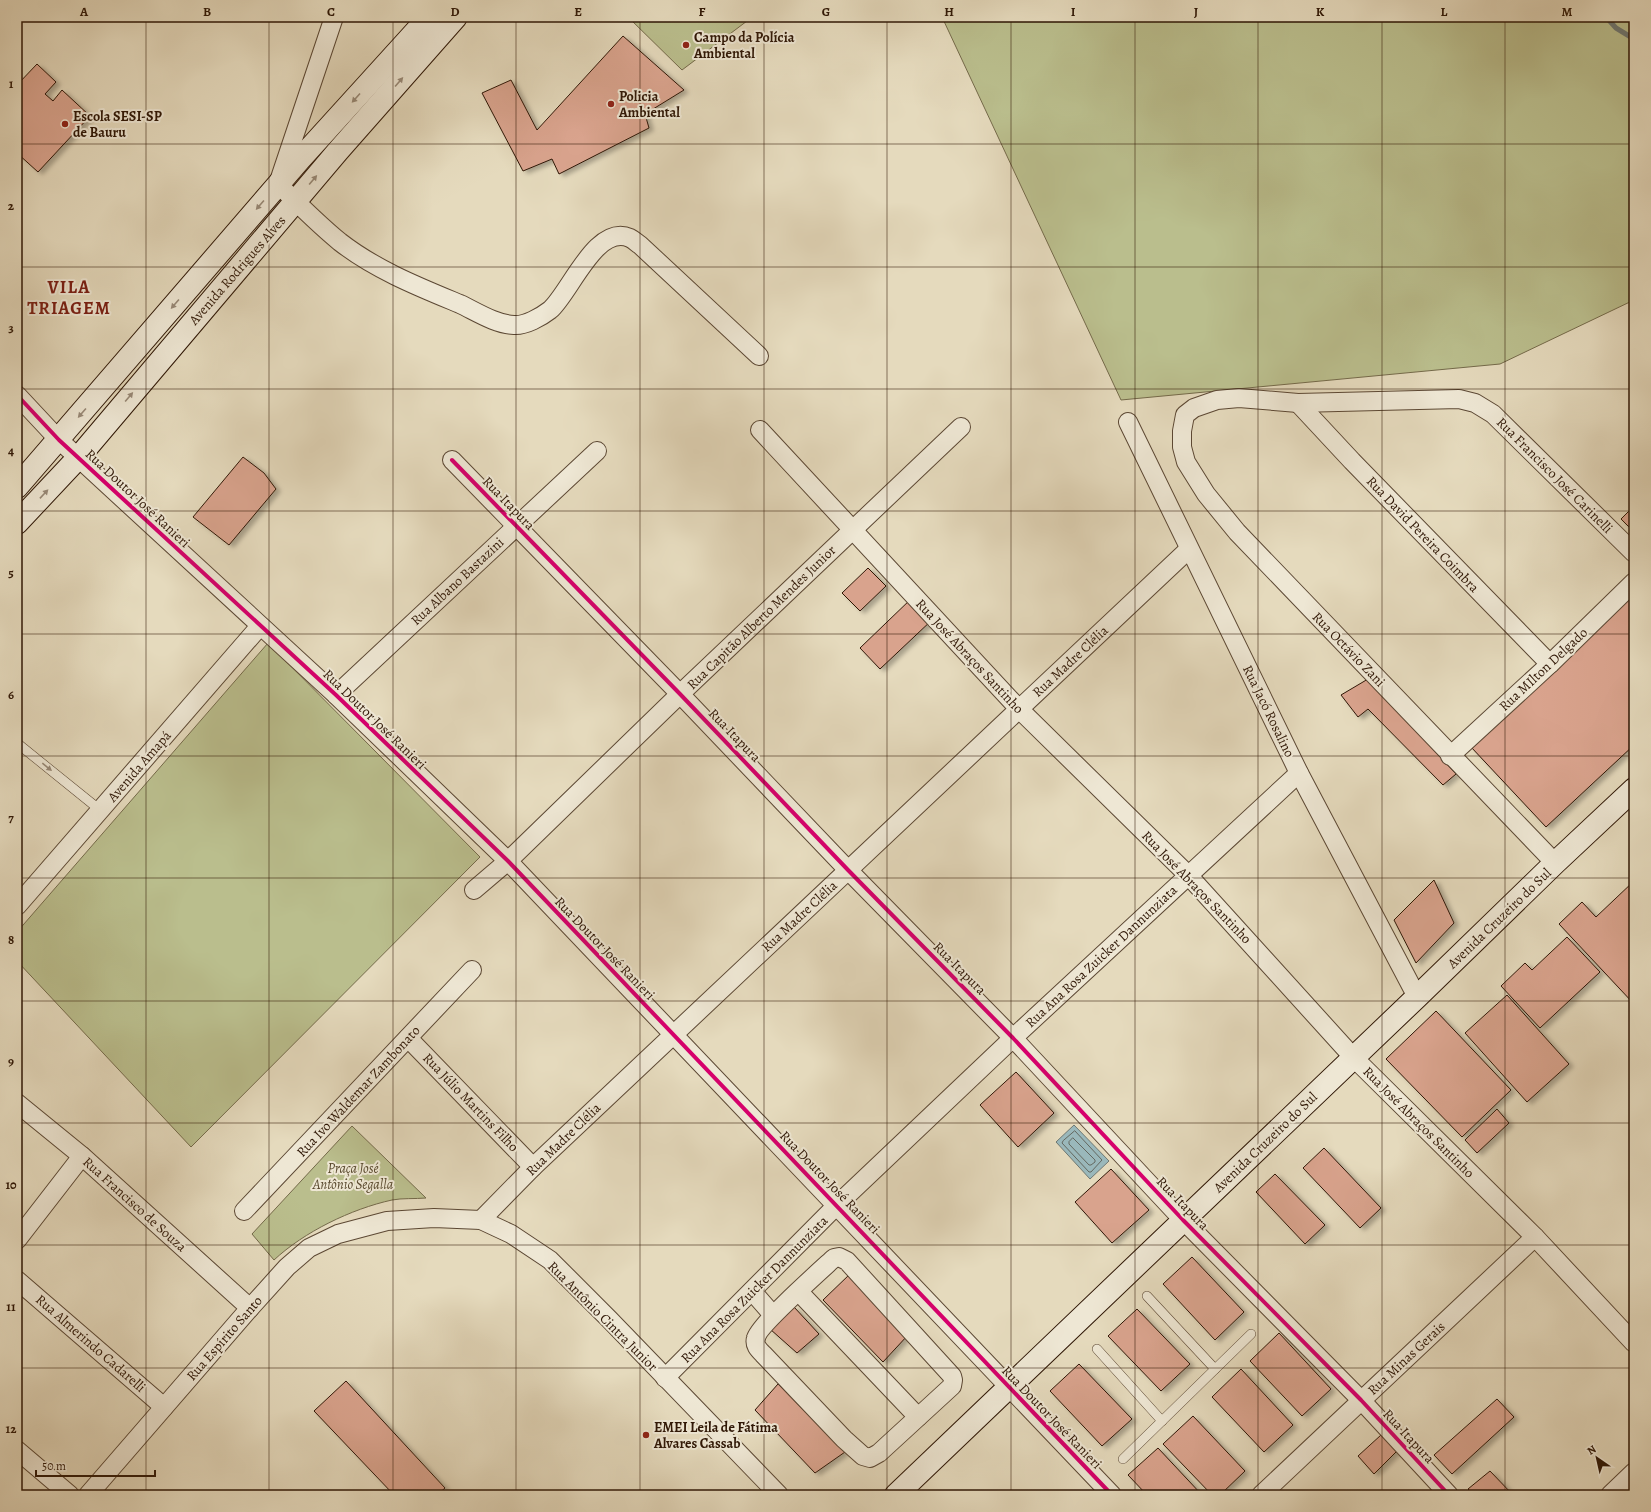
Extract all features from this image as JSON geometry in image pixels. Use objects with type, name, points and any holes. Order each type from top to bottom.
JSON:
[{"type":"main road","name":"Avenida Rodrigues Alves","points":[[17,487],[278,184],[429,17]]},
{"type":"main road","name":"Avenida Rodrigues Alves","points":[[17,523],[78,458],[338,151],[456,17]]},
{"type":"main road","points":[[203,272],[223,286]]},
{"type":"main road","name":"Avenida Cruzeiro do Sul","points":[[896,1495],[1634,789]]},
{"type":"street","points":[[334,17],[278,184],[340,242],[384,270],[490,319],[514,325],[531,321],[550,310],[585,262],[606,240],[617,236],[630,238],[646,250],[759,356]]},
{"type":"street","name":"Rua Doutor José Ranieri","points":[[17,395],[59,440],[336,695],[508,861],[1112,1495]]},
{"type":"street","name":"Rua Francisco José Carinelli","points":[[1185,415],[1202,404],[1239,398],[1298,403],[1459,399],[1475,403],[1493,414],[1634,553]]},
{"type":"street","name":"Rua David Pereira Coimbra","points":[[1298,403],[1352,461],[1550,664]]},
{"type":"street","name":"Rua Octávio Zani","points":[[1185,415],[1182,431],[1182,447],[1186,462],[1206,494],[1237,532],[1450,756],[1555,863]]},
{"type":"street","name":"Rua Jacó Rosalino","points":[[1128,422],[1300,773],[1417,997]]},
{"type":"street","name":"Rua Capitão Alberto Mendes Junior","points":[[474,890],[508,861],[680,694],[961,427]]},
{"type":"street","name":"Rua José Abraços Santinho","points":[[760,430],[852,531],[1019,709],[1188,875],[1353,1057],[1535,1237],[1634,1343]]},
{"type":"street","name":"Rua Albano Bastazini","points":[[336,695],[516,525],[597,451]]},
{"type":"street","name":"Rua Itapura","points":[[452,460],[680,694],[848,870],[1013,1038],[1183,1220],[1361,1400],[1449,1495]]},
{"type":"street","name":"Rua Madre Clélia","points":[[481,1220],[533,1167],[1189,549]]},
{"type":"street","name":"Rua MIlton Delgado","points":[[1450,756],[1550,664],[1634,582]]},
{"type":"street","name":"Avenida Amapá","points":[[17,906],[260,626]]},
{"type":"street","name":"Rua Ana Rosa Zuicker Dannunziata","points":[[665,1378],[837,1205],[1013,1038],[1300,773]]},
{"type":"street","name":"Rua Ivo Waldemar Zambonato","points":[[244,1211],[472,970]]},
{"type":"street","name":"Rua Júlio Martins Filho","points":[[408,1038],[533,1167]]},
{"type":"street","name":"Rua Francisco de Souza","points":[[17,1103],[82,1156],[250,1308]]},
{"type":"street","points":[[17,1240],[82,1156]]},
{"type":"street","name":"Rua Antônio Cintra Junior","points":[[387,1221],[434,1218],[481,1220],[511,1234],[550,1260],[779,1495]]},
{"type":"street","name":"Rua Espírito Santo","points":[[88,1495],[164,1406],[287,1267],[310,1248],[338,1234],[387,1221]]},
{"type":"street","name":"Rua Minas Gerais","points":[[1261,1495],[1535,1237]]},
{"type":"street","points":[[839,1257],[847,1261],[952,1376],[952,1386],[879,1454],[870,1458],[863,1456],[844,1439],[755,1345],[756,1336],[773,1315],[834,1258],[839,1257]]},
{"type":"street","name":"Rua Almerindo Cadarelli","points":[[17,1280],[164,1406]]},
{"type":"street","points":[[752,1291],[773,1315]]},
{"type":"street","points":[[799,1292],[918,1417]]},
{"type":"street","points":[[17,1450],[70,1495]]},
{"type":"street","points":[[1610,1495],[1634,1472]]},
{"type":"lane","points":[[17,743],[100,810]]},
{"type":"lane","points":[[1147,1296],[1215,1369]]},
{"type":"lane","points":[[1123,1459],[1251,1334]]},
{"type":"lane","points":[[1098,1349],[1162,1421]]},
{"type":"green space","name":"Campo da Polícia Ambiental","points":[[628,17],[744,17],[747,21],[682,70]]},
{"type":"green space","points":[[942,17],[1634,17],[1634,300],[1500,364],[1121,400]]},
{"type":"green space","points":[[268,643],[480,857],[191,1147],[17,961],[17,932]]},
{"type":"green space","name":"Praça José Antônio Segalla","points":[[352,1126],[426,1198],[392,1200],[360,1209],[314,1231],[299,1240],[274,1260],[252,1234]]},
{"type":"water","points":[[1074,1125],[1109,1161],[1090,1179],[1056,1142]]},
{"type":"building","name":"Policia Ambiental","points":[[623,36],[684,90],[645,114],[649,128],[559,174],[552,159],[523,171],[482,93],[511,80],[537,130]]},
{"type":"building","points":[[37,64],[56,82],[45,94],[53,101],[62,90],[90,116],[38,172],[17,153],[17,85]]},
{"type":"building","points":[[243,457],[264,473],[276,489],[229,545],[193,517]]},
{"type":"building","points":[[1634,506],[1634,532],[1621,519]]},
{"type":"building","points":[[868,568],[886,586],[860,611],[842,593]]},
{"type":"building","points":[[1634,594],[1634,745],[1546,827],[1471,747]]},
{"type":"building","points":[[913,597],[933,619],[880,669],[860,648]]},
{"type":"building","points":[[1368,679],[1456,774],[1443,785],[1368,709],[1358,717],[1341,695]]},
{"type":"building","points":[[1434,880],[1454,923],[1416,963],[1394,920]]},
{"type":"building","points":[[1634,881],[1634,1004],[1559,924],[1582,902],[1596,917]]},
{"type":"building","points":[[1567,937],[1600,972],[1540,1028],[1501,986],[1525,963],[1532,970]]},
{"type":"building","points":[[1507,995],[1569,1064],[1527,1102],[1465,1033]]},
{"type":"building","points":[[1436,1011],[1511,1090],[1462,1137],[1386,1059]]},
{"type":"building","points":[[1016,1072],[1054,1113],[1018,1147],[980,1105]]},
{"type":"building","points":[[1497,1109],[1509,1123],[1477,1153],[1465,1140]]},
{"type":"building","points":[[1324,1148],[1381,1208],[1360,1228],[1303,1168]]},
{"type":"building","points":[[1111,1169],[1149,1210],[1112,1243],[1075,1202]]},
{"type":"building","points":[[1275,1174],[1325,1225],[1305,1244],[1256,1192]]},
{"type":"building","points":[[1192,1257],[1244,1312],[1215,1340],[1163,1284]]},
{"type":"building","points":[[851,1273],[908,1335],[883,1362],[823,1300]]},
{"type":"building","points":[[794,1307],[819,1334],[797,1353],[770,1329]]},
{"type":"building","points":[[1137,1309],[1190,1364],[1161,1391],[1108,1336]]},
{"type":"building","points":[[1279,1333],[1331,1389],[1302,1416],[1250,1361]]},
{"type":"building","points":[[1079,1364],[1132,1419],[1102,1446],[1050,1391]]},
{"type":"building","points":[[1241,1369],[1293,1425],[1264,1452],[1212,1397]]},
{"type":"building","points":[[346,1381],[445,1488],[437,1495],[394,1495],[314,1411]]},
{"type":"building","points":[[778,1384],[845,1452],[815,1473],[755,1410]]},
{"type":"building","points":[[1497,1399],[1514,1417],[1452,1474],[1434,1455]]},
{"type":"building","points":[[1193,1416],[1245,1471],[1220,1495],[1212,1495],[1163,1444]]},
{"type":"building","points":[[1381,1435],[1397,1451],[1374,1474],[1358,1456]]},
{"type":"building","points":[[1158,1448],[1202,1495],[1147,1495],[1128,1475]]},
{"type":"building","points":[[1490,1471],[1513,1495],[1474,1495],[1468,1489]]},
{"type":"waterway","points":[[1606,17],[1616,28],[1634,39]]},
{"type":"cycle path","points":[[17,395],[59,440],[336,695],[508,861],[1112,1495]]},
{"type":"cycle path","points":[[452,460],[680,694],[848,870],[1013,1038],[1183,1220],[1361,1400],[1449,1495]]},
{"type":"place","name":"Campo da Polícia Ambiental","points":[[686,45]]},
{"type":"place","name":"Policia Ambiental","points":[[611,104]]},
{"type":"place","name":"Escola SESI-SP de Bauru","points":[[65,124]]},
{"type":"place","name":"EMEI Leila de Fátima Alvares Cassab","points":[[646,1435]]},
{"type":"district","name":"VILA TRIAGEM","points":[[69,297]]}]
